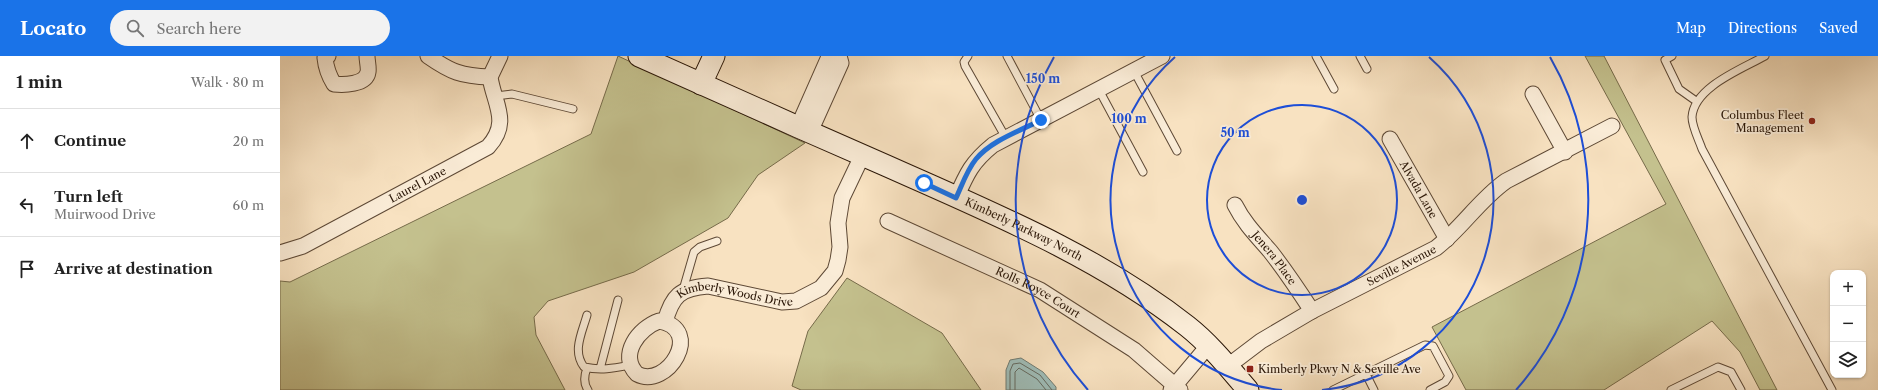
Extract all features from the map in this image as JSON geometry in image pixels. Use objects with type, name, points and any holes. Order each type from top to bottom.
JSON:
[{"type":"street","points":[[328,56],[325,58],[331,79],[334,84],[340,85],[354,83],[366,77],[368,72],[367,56]]},
{"type":"street","points":[[428,56],[446,68],[466,76],[490,77],[500,56]]},
{"type":"street","name":"Kimberly Parkway North","points":[[639,56],[1059,245],[1138,290],[1188,327],[1228,366],[1248,390]]},
{"type":"street","points":[[701,84],[714,56]]},
{"type":"street","points":[[804,129],[828,59],[832,56]]},
{"type":"street","points":[[804,129],[841,63],[839,56]]},
{"type":"street","points":[[956,198],[965,176],[977,158],[993,145],[1162,56]]},
{"type":"street","name":"Laurel Lane","points":[[280,253],[303,246],[488,147],[495,140],[501,117],[490,77]]},
{"type":"street","points":[[1533,94],[1565,152]]},
{"type":"street","name":"Seville Avenue","points":[[1228,366],[1261,341],[1312,312],[1422,256],[1447,239],[1491,192],[1506,181],[1565,152],[1612,126]]},
{"type":"street","name":"Alvada Lane","points":[[1390,139],[1447,239]]},
{"type":"street","name":"Kimberly Woods Drive","points":[[665,322],[673,299],[683,291],[695,287],[708,286],[782,302],[796,301],[821,288],[835,271],[840,247],[838,223],[842,198],[862,156]]},
{"type":"street","name":"Jenera Place","points":[[1235,205],[1244,222],[1270,252],[1302,294],[1312,312]]},
{"type":"street","name":"Rolls Royce Court","points":[[888,221],[1040,290],[1134,350],[1175,388]]},
{"type":"street","points":[[659,321],[665,322],[675,329],[680,340],[680,352],[676,366],[666,376],[653,381],[642,378],[634,370],[632,365],[631,350],[638,336],[652,324],[659,321]]},
{"type":"street","points":[[1175,388],[1208,346]]},
{"type":"lane","points":[[968,56],[964,62],[1006,138]]},
{"type":"lane","points":[[1007,56],[1041,120]]},
{"type":"lane","points":[[1316,56],[1334,89]]},
{"type":"lane","points":[[1360,56],[1367,69]]},
{"type":"lane","points":[[1672,56],[1665,60],[1679,89],[1696,101]]},
{"type":"lane","points":[[1763,56],[1713,85],[1696,101],[1692,118],[1702,149],[1832,390]]},
{"type":"lane","points":[[1134,71],[1177,151]]},
{"type":"lane","points":[[1099,90],[1143,172]]},
{"type":"lane","points":[[496,96],[512,94],[573,109]]},
{"type":"lane","points":[[683,291],[694,252],[700,247],[717,240]]},
{"type":"lane","points":[[600,369],[618,300]]},
{"type":"lane","points":[[587,315],[578,346],[579,360],[587,368],[600,369],[632,365]]},
{"type":"lane","points":[[1333,390],[1425,345],[1433,346],[1449,376],[1445,382],[1430,390]]},
{"type":"lane","points":[[1671,390],[1718,367],[1731,372],[1741,390]]},
{"type":"lane","points":[[587,368],[584,378],[585,386],[588,390]]},
{"type":"lane","points":[[1366,374],[1374,390]]},
{"type":"shaded area","points":[[618,56],[805,143],[758,175],[728,218],[634,272],[548,301],[534,317],[536,335],[565,390],[280,390],[280,281],[290,282],[591,134]]},
{"type":"shaded area","points":[[1585,56],[1604,56],[1777,390],[1760,390],[1740,352],[1712,321],[1604,390],[1466,390],[1432,327],[1666,204]]},
{"type":"shaded area","points":[[847,278],[942,333],[981,390],[801,390],[792,386],[808,331]]},
{"type":"water","points":[[1021,358],[1043,372],[1056,387],[1056,390],[1006,390],[1006,370],[1010,360]]},
{"type":"place","name":"Columbus Fleet Management","points":[[1812,121]]},
{"type":"place","name":"Kimberly Pkwy N & Seville Ave","points":[[1250,369]]},
{"type":"route","points":[[924,183],[956,198],[965,176],[977,158],[993,145],[1041,120]]}]
